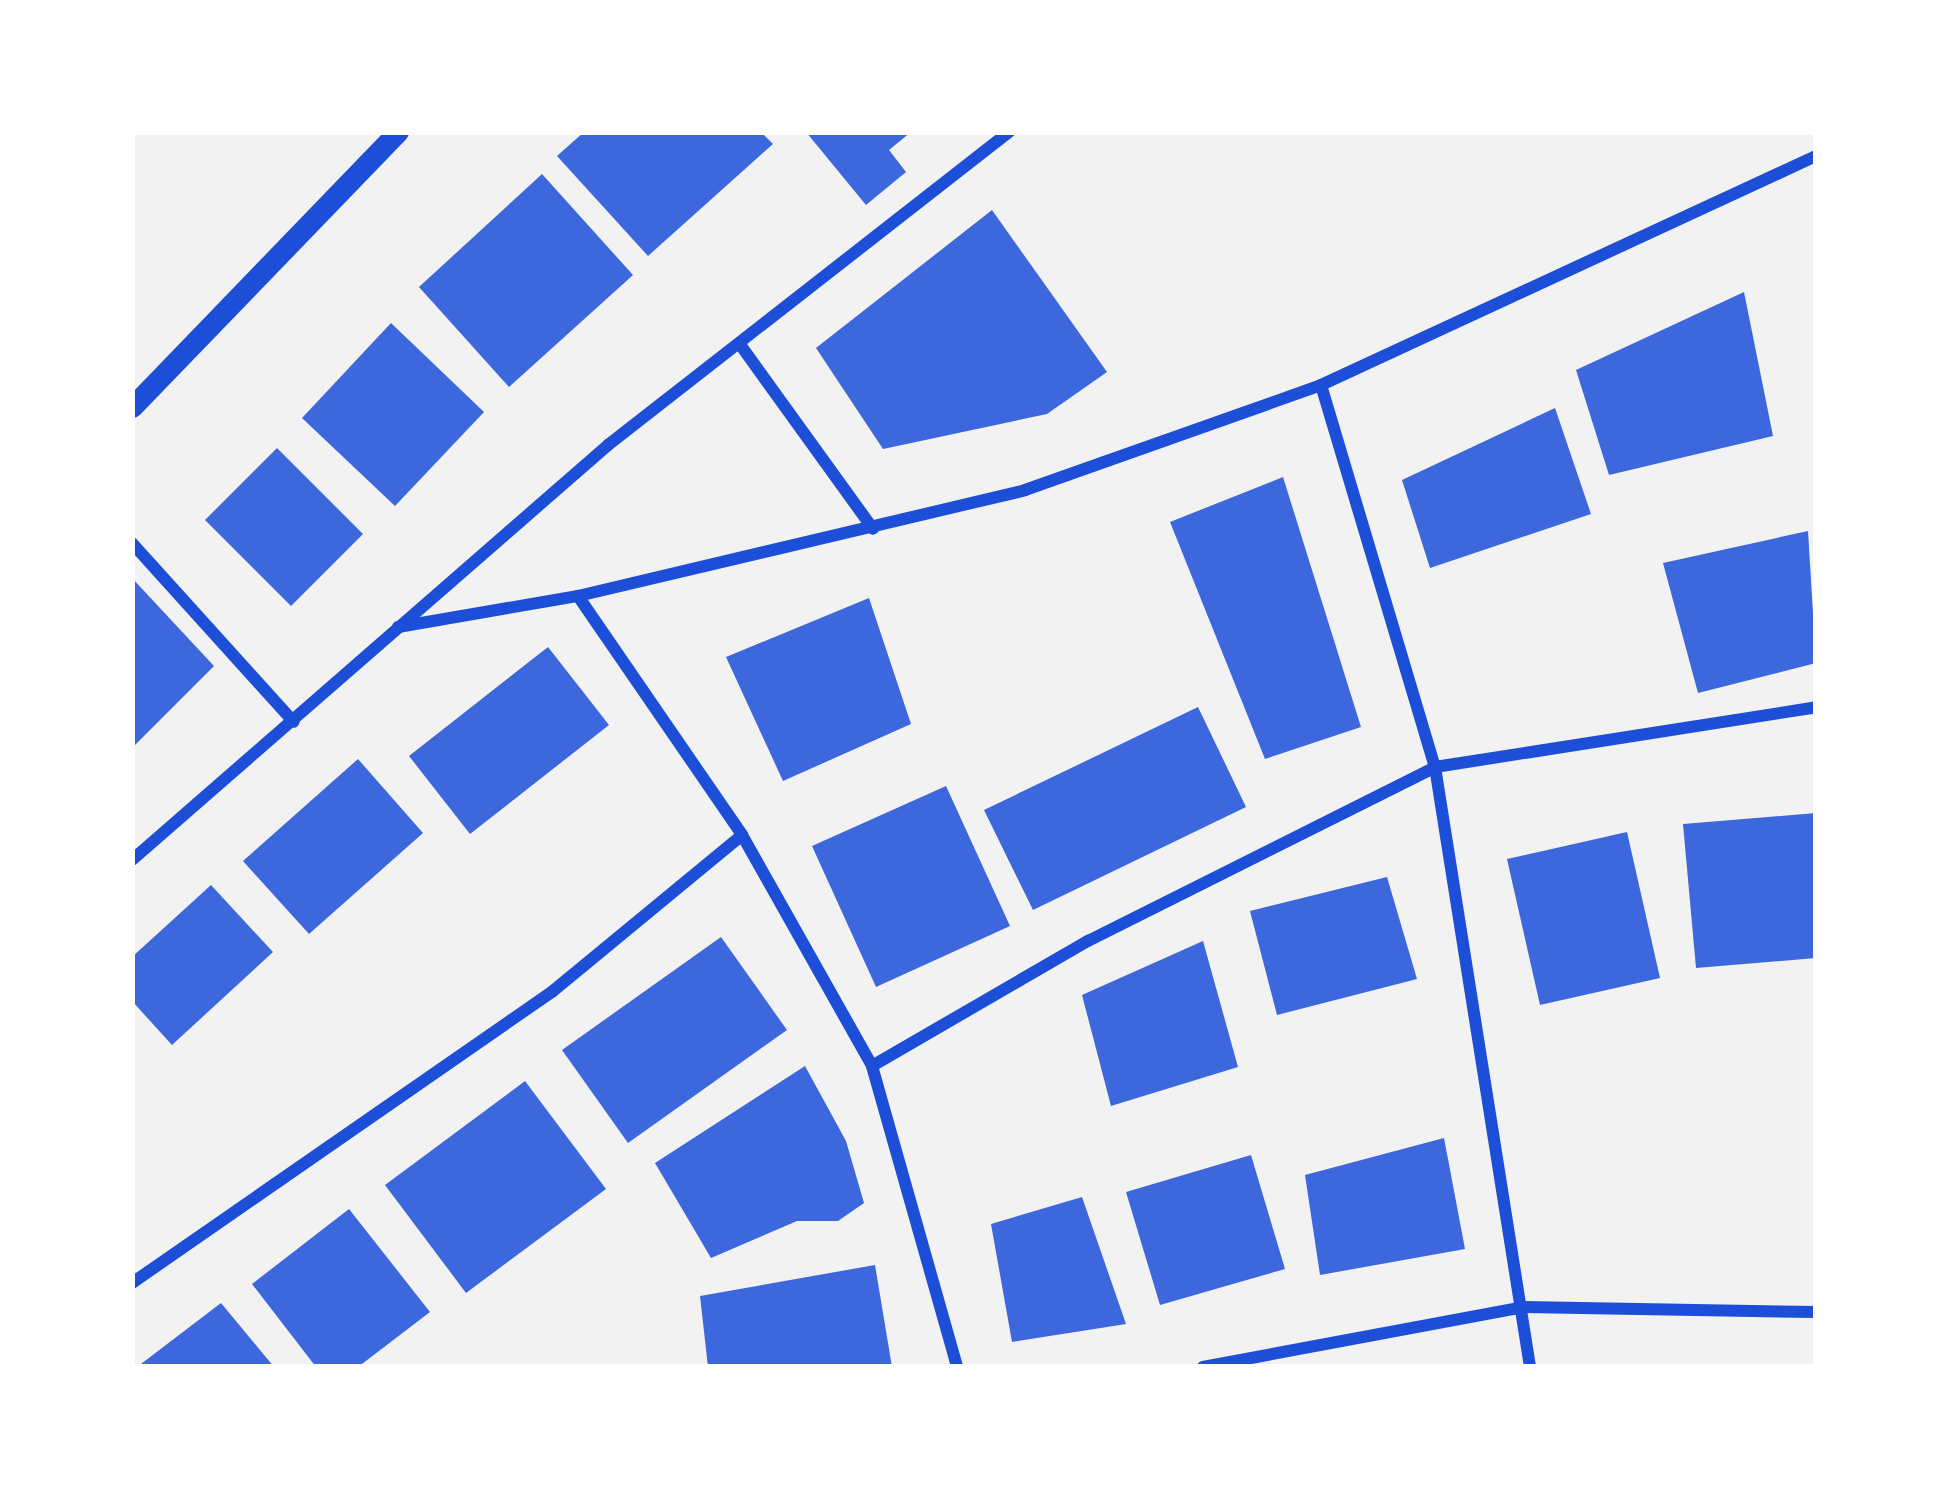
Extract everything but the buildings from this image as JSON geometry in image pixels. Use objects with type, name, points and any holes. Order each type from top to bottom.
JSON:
[{"type":"street","points":[[132,406],[398,132]]},
{"type":"street","points":[[132,860],[398,627],[739,343],[1009,132]]},
{"type":"street","points":[[398,627],[578,596],[1025,490],[1322,385],[1816,156]]},
{"type":"street","points":[[739,343],[873,529]]},
{"type":"street","points":[[1322,385],[1435,767],[1530,1367]]},
{"type":"street","points":[[132,543],[295,722]]},
{"type":"street","points":[[578,596],[742,835],[872,1066],[957,1367]]},
{"type":"street","points":[[872,1066],[1088,941],[1435,767],[1816,706]]},
{"type":"street","points":[[132,1283],[553,991],[742,835]]},
{"type":"street","points":[[1203,1367],[1522,1307],[1816,1312]]}]
